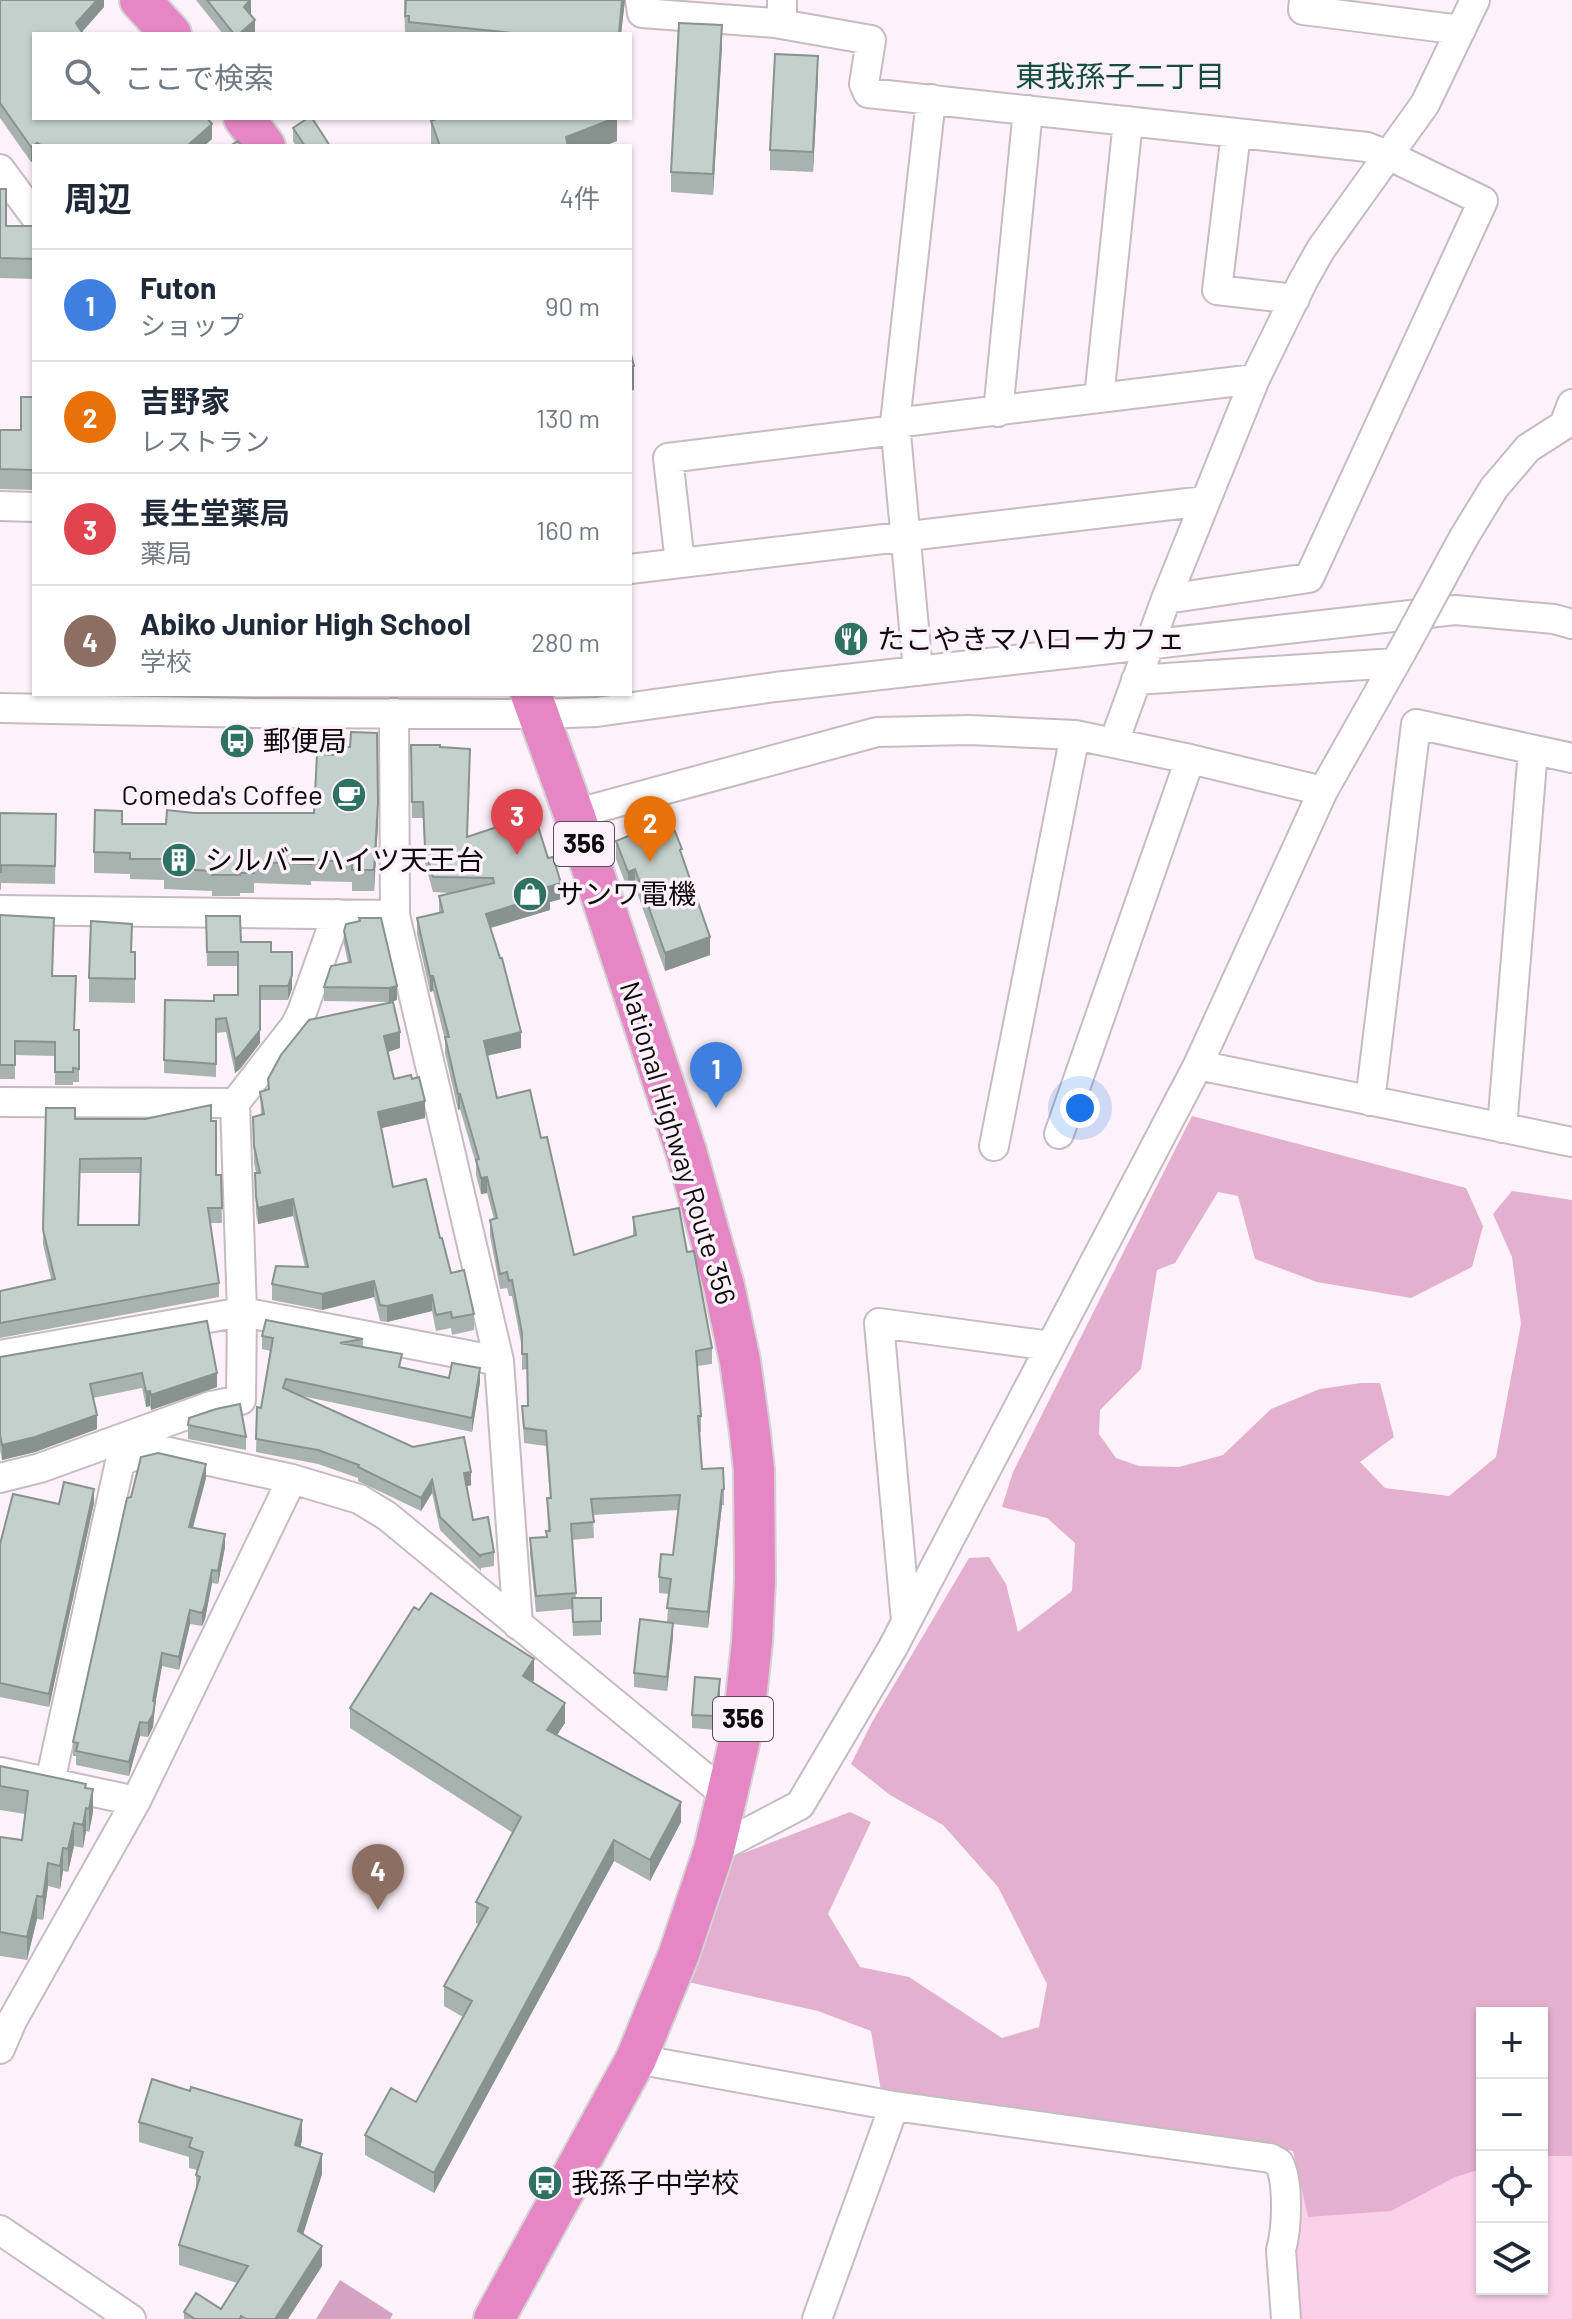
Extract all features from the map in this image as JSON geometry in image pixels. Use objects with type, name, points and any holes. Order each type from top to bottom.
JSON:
[{"type":"highway","points":[[140,0],[169,32]]},
{"type":"highway","points":[[246,120],[264,144]]},
{"type":"highway","name":"National Highway Route 356","points":[[494,2319],[636,2059],[679,1954],[714,1850],[743,1726],[755,1580],[754,1470],[746,1398],[730,1311],[705,1211],[535,704]]},
{"type":"street","points":[[640,0],[642,13],[782,12],[871,40],[864,84],[868,93],[1367,147],[1483,201],[1309,578],[1166,599]]},
{"type":"street","points":[[1304,0],[1303,10],[1461,30]]},
{"type":"street","points":[[1114,742],[1166,599],[1255,379],[1321,249],[1425,104],[1475,0]]},
{"type":"street","points":[[918,671],[895,427],[931,99]]},
{"type":"street","points":[[998,412],[1028,110]]},
{"type":"street","points":[[1099,398],[1128,121]]},
{"type":"street","points":[[1236,133],[1217,290],[1295,299]]},
{"type":"street","points":[[0,169],[32,212]]},
{"type":"street","points":[[680,563],[668,458],[1255,379]]},
{"type":"street","points":[[714,1850],[800,1805],[906,1622],[1198,1065],[1323,791],[1494,488],[1528,448],[1564,425],[1572,404]]},
{"type":"street","points":[[632,569],[1205,501]]},
{"type":"street","points":[[0,506],[32,507]]},
{"type":"street","points":[[0,708],[257,703],[394,713],[535,704],[597,712],[775,687],[1455,610],[1554,619],[1572,624]]},
{"type":"street","points":[[1136,680],[1398,658]]},
{"type":"street","points":[[394,713],[395,915],[499,1361],[518,1625]]},
{"type":"street","points":[[1370,1101],[1416,724],[1572,758]]},
{"type":"street","points":[[574,814],[877,732],[970,730],[1075,735],[1323,791]]},
{"type":"street","points":[[994,1146],[1075,735]]},
{"type":"street","points":[[1502,1128],[1533,750]]},
{"type":"street","points":[[1059,1134],[1190,759]]},
{"type":"street","points":[[0,910],[395,915]]},
{"type":"street","points":[[0,1478],[40,1468],[211,1406],[241,1400],[242,1312],[235,1103],[295,1026],[337,914]]},
{"type":"street","points":[[1198,1065],[1572,1142]]},
{"type":"street","points":[[0,1102],[235,1103]]},
{"type":"street","points":[[0,1355],[242,1312],[499,1361]]},
{"type":"street","points":[[906,1622],[879,1323],[1051,1346]]},
{"type":"street","points":[[50,1782],[120,1462],[143,1451],[159,1450],[292,1479],[359,1499],[387,1516],[727,1796]]},
{"type":"street","points":[[0,2049],[12,2021],[136,1801],[292,1479]]},
{"type":"street","points":[[0,1772],[136,1801]]},
{"type":"street","points":[[636,2059],[894,2106],[1270,2158],[1279,2163],[1285,2181],[1281,2250],[1286,2319]]},
{"type":"street","points":[[817,2319],[894,2106]]},
{"type":"street","points":[[0,2230],[131,2319]]},
{"type":"shaded area","points":[[1192,1116],[1466,1188],[1483,1226],[1472,1267],[1411,1298],[1317,1282],[1255,1259],[1238,1196],[1218,1192],[1175,1263],[1157,1270],[1141,1369],[1100,1410],[1099,1434],[1116,1458],[1139,1466],[1179,1467],[1223,1455],[1271,1409],[1320,1389],[1380,1383],[1394,1437],[1360,1462],[1385,1488],[1449,1496],[1496,1457],[1521,1324],[1512,1257],[1493,1214],[1512,1191],[1572,1200],[1572,2156],[1548,2156],[1548,2007],[1476,2007],[1476,2171],[1455,2177],[1391,2211],[1308,2217],[1293,2151],[1145,2126],[881,2091],[871,2031],[818,2011],[688,1982],[728,1859],[850,1812],[871,1822],[828,1914],[860,1967],[909,1977],[1002,2038],[1039,2027],[1047,1984],[998,1887],[943,1825],[890,1795],[851,1764],[872,1722],[969,1558],[989,1557],[1006,1584],[1018,1632],[1072,1591],[1075,1543],[1047,1518],[1002,1507],[1013,1472]]},
{"type":"shaded area","points":[[1548,2119],[1572,2121],[1572,2319],[1296,2319],[1291,2169],[1402,2155],[1476,2126],[1476,2295],[1548,2295]]},
{"type":"shaded area","points":[[340,2280],[393,2314],[390,2319],[316,2319]]},
{"type":"building","points":[[0,0],[97,0],[76,23],[82,32],[32,32],[32,120],[209,120],[212,124],[189,144],[37,143],[31,147],[0,103]]},
{"type":"building","points":[[207,0],[250,0],[244,7],[255,20],[241,32],[232,32]]},
{"type":"building","points":[[406,0],[622,0],[619,32],[503,32],[409,22],[409,16],[405,16]]},
{"type":"building","points":[[679,23],[722,25],[713,174],[671,172]]},
{"type":"building","points":[[775,54],[818,56],[813,152],[770,150]]},
{"type":"building","points":[[305,120],[313,120],[329,144],[304,144],[293,128]]},
{"type":"building","points":[[610,120],[566,137],[568,144],[439,144],[431,121]]},
{"type":"building","points":[[0,189],[6,189],[6,226],[32,226],[32,259],[0,258]]},
{"type":"building","points":[[21,397],[32,397],[32,470],[0,469],[0,430],[21,430]]},
{"type":"building","points":[[351,732],[377,733],[378,803],[374,870],[352,870],[352,862],[311,860],[311,864],[254,862],[254,873],[212,875],[212,871],[164,868],[164,859],[130,859],[130,853],[94,852],[95,810],[122,811],[122,824],[166,824],[167,810],[194,813],[314,813],[317,754],[335,755],[336,747],[350,747]]},
{"type":"building","points":[[411,745],[470,749],[467,837],[506,824],[508,829],[536,820],[548,858],[553,857],[561,883],[548,887],[550,894],[486,914],[502,958],[521,1032],[484,1041],[497,1098],[530,1090],[541,1138],[547,1137],[574,1255],[636,1235],[633,1217],[679,1208],[687,1252],[694,1251],[712,1348],[696,1351],[702,1469],[723,1468],[724,1489],[708,1612],[667,1608],[671,1579],[659,1577],[661,1554],[673,1555],[680,1495],[591,1499],[594,1522],[571,1524],[576,1593],[536,1596],[530,1538],[547,1537],[546,1531],[550,1531],[546,1431],[524,1428],[522,1406],[528,1406],[527,1354],[522,1354],[522,1333],[512,1280],[509,1281],[507,1272],[500,1274],[490,1220],[497,1218],[487,1177],[481,1178],[476,1160],[479,1159],[458,1094],[445,1037],[449,1037],[433,976],[430,976],[417,918],[443,912],[439,896],[494,883],[493,878],[433,877],[425,848],[423,802],[412,802]]},
{"type":"building","points":[[0,813],[56,814],[55,866],[1,865],[0,872]]},
{"type":"building","points":[[670,819],[710,937],[665,953],[635,869],[628,872],[616,841]]},
{"type":"building","points":[[0,915],[54,918],[52,976],[76,976],[74,1030],[79,1030],[79,1069],[73,1068],[73,1072],[55,1072],[55,1042],[15,1041],[15,1065],[0,1065]]},
{"type":"building","points":[[206,916],[240,916],[241,942],[271,942],[271,952],[292,952],[292,975],[288,986],[260,986],[260,1030],[235,1059],[226,1018],[216,1019],[216,1064],[164,1060],[165,1000],[214,1001],[214,995],[238,995],[238,952],[207,952]]},
{"type":"building","points":[[359,918],[381,918],[397,986],[324,987],[331,966],[351,962],[344,931],[346,924],[360,921]]},
{"type":"building","points":[[91,921],[132,924],[131,952],[135,952],[135,979],[89,978]]},
{"type":"building","points":[[393,1002],[400,1032],[384,1036],[394,1079],[411,1075],[412,1079],[419,1077],[425,1101],[378,1112],[393,1187],[426,1179],[451,1273],[464,1270],[474,1314],[452,1318],[451,1312],[436,1315],[432,1295],[380,1305],[374,1281],[322,1294],[272,1284],[276,1266],[308,1267],[293,1199],[258,1208],[255,1173],[260,1173],[254,1146],[253,1117],[264,1114],[260,1092],[269,1089],[268,1079],[281,1055],[309,1020]]},
{"type":"building","points":[[211,1105],[211,1121],[216,1121],[216,1175],[221,1175],[222,1208],[208,1208],[219,1283],[0,1323],[0,1291],[55,1279],[43,1230],[46,1108],[75,1108],[75,1119],[145,1119]],"holes":[[[141,1158],[139,1225],[78,1225],[80,1159]]]},
{"type":"building","points":[[266,1320],[363,1339],[340,1343],[402,1354],[399,1367],[449,1378],[452,1363],[480,1368],[472,1418],[286,1379],[283,1388],[413,1447],[464,1437],[471,1472],[464,1473],[473,1520],[488,1517],[494,1552],[481,1557],[440,1517],[432,1480],[421,1498],[359,1465],[318,1450],[256,1439],[257,1407],[261,1408],[273,1338],[262,1336]]},
{"type":"building","points":[[207,1321],[217,1373],[151,1395],[150,1391],[146,1392],[142,1373],[90,1384],[97,1415],[2,1445],[0,1357]]},
{"type":"building","points":[[240,1404],[246,1437],[188,1425],[189,1418]]},
{"type":"building","points":[[158,1453],[206,1464],[189,1527],[225,1534],[218,1571],[212,1570],[202,1613],[190,1610],[179,1657],[162,1653],[153,1714],[148,1723],[140,1722],[129,1762],[76,1751],[78,1743],[73,1742],[127,1498],[131,1497],[141,1457]]},
{"type":"building","points":[[64,1482],[94,1489],[49,1694],[0,1683],[0,1544],[13,1494],[59,1504]]},
{"type":"building","points":[[431,1593],[534,1659],[523,1676],[565,1703],[547,1730],[681,1802],[650,1860],[614,1840],[434,2173],[365,2135],[391,2088],[416,2102],[472,2001],[444,1986],[488,1908],[476,1902],[521,1817],[350,1708],[414,1607],[419,1610]]},
{"type":"building","points":[[572,1598],[601,1598],[601,1621],[573,1622]]},
{"type":"building","points":[[640,1619],[673,1623],[667,1677],[634,1673]]},
{"type":"building","points":[[695,1677],[720,1679],[716,1716],[692,1715]]},
{"type":"building","points":[[0,1766],[86,1784],[85,1788],[93,1789],[83,1825],[74,1823],[68,1849],[63,1848],[60,1866],[48,1863],[43,1897],[37,1896],[27,1937],[0,1932],[0,1837],[22,1840],[28,1791],[0,1786]]},
{"type":"building","points":[[152,2079],[190,2091],[191,2087],[302,2120],[295,2145],[322,2154],[298,2231],[322,2246],[275,2319],[246,2319],[241,2316],[240,2319],[195,2319],[184,2312],[196,2293],[221,2309],[248,2266],[179,2245],[200,2177],[196,2175],[203,2152],[189,2147],[192,2138],[139,2122]]},
{"type":"place","name":"たこやきマハローカフェ","points":[[851,639]]},
{"type":"place","name":"郵便局","points":[[237,741]]},
{"type":"place","name":"Comeda's Coffee","points":[[349,795]]},
{"type":"place","name":"長生堂薬局","points":[[517,855]]},
{"type":"place","name":"シルバーハイツ天王台","points":[[179,860]]},
{"type":"place","name":"吉野家","points":[[650,862]]},
{"type":"place","name":"サンワ電機","points":[[530,894]]},
{"type":"place","name":"Futon","points":[[716,1108]]},
{"type":"place","name":"Abiko Junior High School","points":[[378,1910]]},
{"type":"place","name":"我孫子中学校","points":[[545,2183]]},
{"type":"district","name":"東我孫子二丁目","points":[[1120,77]]}]
